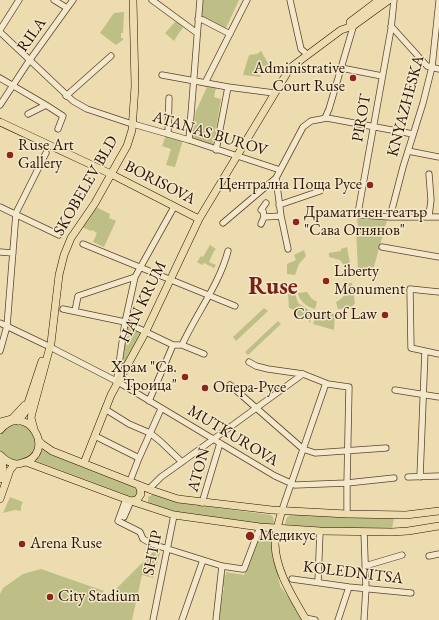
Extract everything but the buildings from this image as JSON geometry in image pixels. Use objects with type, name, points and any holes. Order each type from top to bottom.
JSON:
[{"type":"main road","name":"SKOBELEV BLD","points":[[130,0],[131,124]]},
{"type":"main road","name":"SKOBELEV BLD","points":[[39,441],[31,418],[48,346],[59,276],[64,255],[71,238],[95,203],[127,146],[135,86],[133,0]]},
{"type":"main road","points":[[353,24],[379,0]]},
{"type":"main road","points":[[353,24],[389,0]]},
{"type":"main road","name":"HAN KRUM","points":[[84,463],[105,409],[118,381],[146,331],[199,219],[274,93],[292,66],[341,30],[353,24]]},
{"type":"main road","name":"BORISOVA","points":[[0,122],[110,174],[199,219]]},
{"type":"main road","name":"SKOBELEV BLD","points":[[18,421],[23,416],[48,346]]},
{"type":"main road","points":[[0,430],[2,424],[12,419],[28,402]]},
{"type":"main road","points":[[2,424],[18,421],[26,423],[34,429]]},
{"type":"main road","points":[[3,480],[16,469],[30,463],[37,451],[39,441],[52,451],[178,499],[202,503],[347,514],[410,515],[439,511]]},
{"type":"main road","points":[[0,456],[10,463],[30,463],[148,507],[174,515],[278,529],[320,531],[408,531],[439,526]]},
{"type":"main road","points":[[0,456],[3,468],[0,499]]},
{"type":"main road","points":[[3,480],[15,464]]},
{"type":"main road","points":[[129,500],[137,500],[141,494],[138,485]]},
{"type":"main road","points":[[148,507],[145,498],[149,489]]},
{"type":"main road","points":[[282,510],[275,544],[278,561],[288,589],[306,619]]},
{"type":"street","points":[[0,31],[19,0]]},
{"type":"street","points":[[54,0],[67,8]]},
{"type":"street","name":"RILA","points":[[0,106],[29,61],[73,0]]},
{"type":"street","points":[[152,0],[197,33]]},
{"type":"street","points":[[189,140],[200,0]]},
{"type":"street","points":[[205,82],[247,0]]},
{"type":"street","points":[[290,0],[301,49],[307,54]]},
{"type":"street","name":"PIROT","points":[[390,217],[359,215],[358,211],[374,126],[394,0]]},
{"type":"street","name":"KNYAZHESKA","points":[[390,217],[432,67],[439,1]]},
{"type":"street","points":[[198,19],[203,20],[230,34]]},
{"type":"street","points":[[325,118],[329,109],[353,24]]},
{"type":"street","points":[[391,26],[427,66],[439,69]]},
{"type":"street","name":"ATANAS BUROV","points":[[0,31],[66,96],[87,109],[280,170]]},
{"type":"street","points":[[66,96],[111,56]]},
{"type":"street","points":[[341,68],[382,76]]},
{"type":"street","points":[[162,76],[274,93]]},
{"type":"street","points":[[0,78],[64,116],[58,129]]},
{"type":"street","points":[[216,150],[228,87]]},
{"type":"street","points":[[168,134],[169,98]]},
{"type":"street","points":[[28,114],[46,105]]},
{"type":"street","points":[[223,223],[276,178],[301,132],[307,124],[325,118],[413,134]]},
{"type":"street","points":[[408,151],[439,157]]},
{"type":"street","points":[[0,351],[7,326],[16,213],[46,153]]},
{"type":"street","points":[[429,174],[431,200],[429,216]]},
{"type":"street","points":[[276,178],[279,205],[288,249]]},
{"type":"street","points":[[279,205],[320,191]]},
{"type":"street","points":[[261,224],[264,217],[263,211],[261,210],[266,203]]},
{"type":"street","points":[[0,207],[16,213],[59,235]]},
{"type":"street","points":[[118,381],[117,378],[125,322],[135,277],[174,207]]},
{"type":"street","points":[[264,217],[281,216]]},
{"type":"street","points":[[390,217],[439,217]]},
{"type":"street","points":[[83,244],[235,306]]},
{"type":"street","points":[[382,247],[439,257]]},
{"type":"street","points":[[182,345],[225,262],[228,251]]},
{"type":"street","points":[[0,252],[13,253]]},
{"type":"street","points":[[75,311],[78,296],[135,277]]},
{"type":"street","points":[[439,292],[410,289],[411,348],[439,354]]},
{"type":"street","points":[[63,309],[125,322],[173,345],[182,345],[204,354]]},
{"type":"street","name":"MUTKUROVA","points":[[0,323],[118,381],[220,444],[291,484],[347,483],[394,478]]},
{"type":"street","points":[[149,401],[173,345]]},
{"type":"street","points":[[420,477],[425,351]]},
{"type":"street","points":[[249,362],[262,367],[304,374],[326,383],[349,387],[347,514]]},
{"type":"street","points":[[149,489],[161,477],[304,374]]},
{"type":"street","points":[[282,510],[326,383]]},
{"type":"street","points":[[230,385],[303,449],[315,453],[386,448]]},
{"type":"street","points":[[395,390],[439,397]]},
{"type":"street","points":[[130,481],[161,408]]},
{"type":"street","points":[[105,409],[129,424],[150,433],[182,462]]},
{"type":"street","points":[[95,436],[139,458]]},
{"type":"street","name":"ATON","points":[[202,503],[220,444]]},
{"type":"street","points":[[408,477],[439,476]]},
{"type":"street","points":[[129,500],[119,522],[140,532],[148,543],[222,566],[244,569],[260,527]]},
{"type":"street","name":"SHTIP","points":[[153,620],[174,515]]},
{"type":"street","points":[[318,582],[320,531]]},
{"type":"street","points":[[364,532],[366,588],[364,620]]},
{"type":"street","points":[[429,556],[439,554]]},
{"type":"street","points":[[365,566],[402,555]]},
{"type":"street","points":[[182,620],[204,560]]},
{"type":"street","points":[[216,620],[222,566]]},
{"type":"street","name":"KOLEDNITSA","points":[[292,579],[348,587],[411,593]]},
{"type":"street","points":[[338,620],[348,587]]},
{"type":"street","points":[[306,619],[315,620]]},
{"type":"green space","points":[[203,0],[239,0],[225,30],[201,16]]},
{"type":"green space","points":[[124,12],[123,33],[121,33],[121,38],[123,38],[123,40],[116,45],[100,33],[114,13]]},
{"type":"green space","points":[[176,21],[183,28],[174,41],[165,33]]},
{"type":"green space","points":[[261,51],[271,68],[262,66],[258,74],[261,77],[243,75],[249,55],[257,54]]},
{"type":"green space","points":[[207,87],[216,88],[214,97],[221,99],[213,146],[191,140],[196,111]]},
{"type":"green space","points":[[166,135],[183,140],[175,167],[166,165],[171,149],[162,146]]},
{"type":"green space","points":[[96,207],[110,214],[109,218],[116,221],[104,247],[93,242],[97,233],[82,227]]},
{"type":"green space","points":[[357,219],[387,220],[373,270],[358,271]]},
{"type":"green space","points":[[210,245],[216,249],[209,262],[216,265],[214,268],[204,263],[202,265],[197,262],[201,256],[203,257]]},
{"type":"green space","points":[[347,247],[351,269],[348,270],[340,260],[329,257],[329,253],[341,251],[341,249]]},
{"type":"green space","points":[[304,250],[306,256],[299,264],[295,275],[287,274],[287,264],[296,260],[294,255]]},
{"type":"green space","points":[[349,283],[352,283],[355,303],[351,308],[338,309],[336,302],[345,294]]},
{"type":"green space","points":[[307,292],[312,299],[317,302],[315,309],[306,305],[300,299],[298,293]]},
{"type":"green space","points":[[295,293],[298,303],[313,313],[310,323],[309,319],[296,315],[297,311],[289,308],[288,294]]},
{"type":"green space","points":[[264,308],[268,311],[236,341],[233,337]]},
{"type":"green space","points":[[317,313],[326,315],[335,313],[334,330],[313,324]]},
{"type":"green space","points":[[278,321],[281,324],[248,355],[245,352]]},
{"type":"green space","points":[[125,322],[146,331],[118,382]]},
{"type":"green space","points":[[21,425],[30,430],[34,436],[34,450],[30,456],[21,461],[13,461],[4,456],[0,450],[-1,439],[4,430],[10,426]]},
{"type":"green space","points":[[41,448],[50,454],[136,487],[139,492],[135,497],[132,497],[33,460]]},
{"type":"green space","points":[[154,494],[182,503],[271,515],[274,522],[272,526],[174,513],[148,503],[148,497]]},
{"type":"green space","points":[[10,497],[23,502],[21,511],[15,510],[3,513]]},
{"type":"green space","points":[[292,514],[394,518],[392,529],[285,527],[287,518]]},
{"type":"green space","points":[[259,533],[271,537],[280,586],[305,620],[218,620],[224,587],[221,586],[223,575],[226,575],[226,572],[244,575]]},
{"type":"green space","name":"City Stadium","points":[[154,551],[160,553],[153,578],[142,575],[132,620],[0,620],[0,594],[3,588],[23,574],[41,569],[104,591],[101,594],[96,595],[105,603],[109,596]]},
{"type":"place","name":"Administrative Court Ruse","points":[[353,78]]},
{"type":"place","name":"Ruse Art Gallery","points":[[10,155]]},
{"type":"place","name":"Централна Поща Русе","points":[[370,185]]},
{"type":"place","name":"Драматичен театър \"Сава Огнянов\"","points":[[296,222]]},
{"type":"place","name":"Liberty Monument","points":[[326,281]]},
{"type":"place","name":"Сourt of Law","points":[[385,315]]},
{"type":"place","name":"Храм \"Св. Троица\"","points":[[185,377]]},
{"type":"place","name":"Опера-Русе","points":[[205,388]]},
{"type":"place","name":"Медикус","points":[[250,536]]},
{"type":"place","name":"Arena Ruse","points":[[22,544]]},
{"type":"place","name":"City Stadium","points":[[50,597]]},
{"type":"district","name":"Ruse","points":[[273,287]]}]
